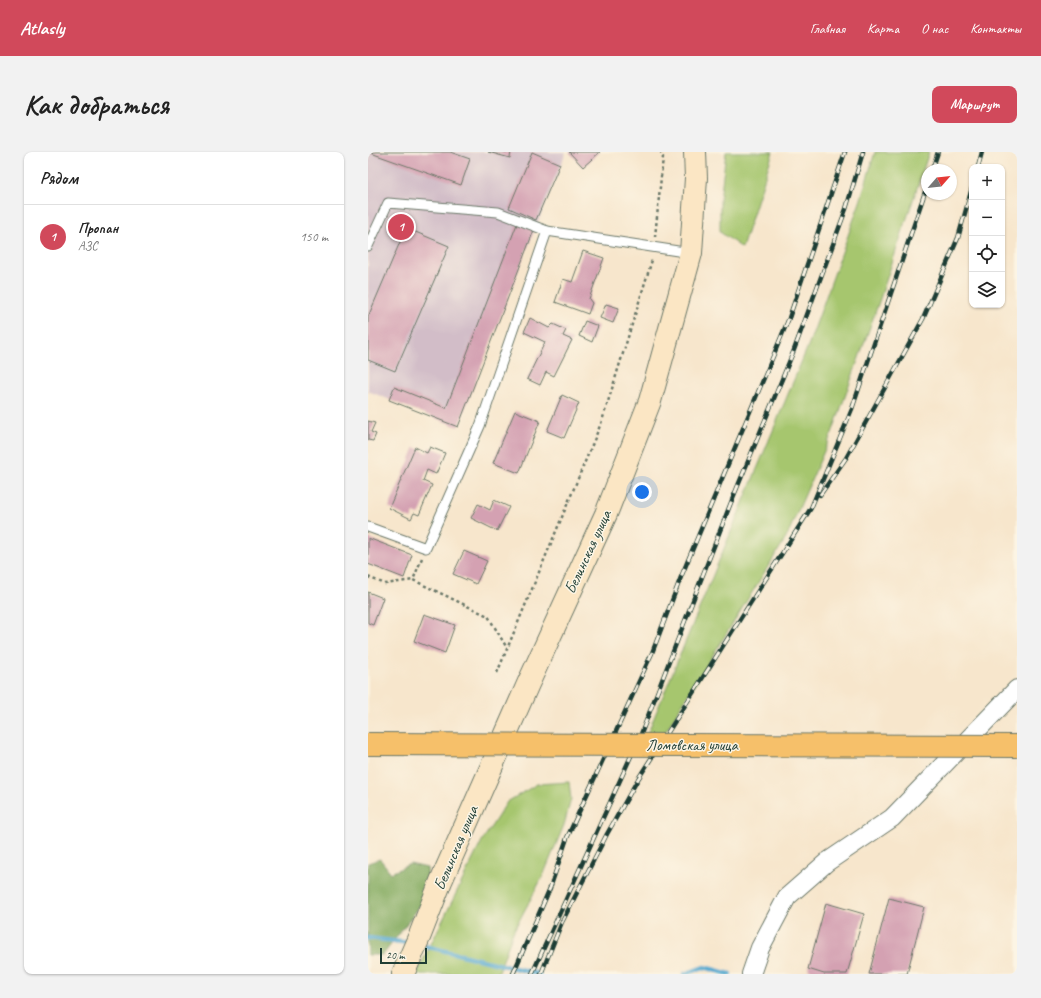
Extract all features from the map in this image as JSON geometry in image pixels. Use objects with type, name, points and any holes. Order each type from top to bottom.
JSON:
[{"type":"main road","name":"Белинская улица","points":[[403,974],[441,880],[528,684],[606,514],[650,401],[691,253],[696,178],[695,152]]},
{"type":"main road","name":"Ломовская улица","points":[[368,744],[1017,746]]},
{"type":"street","points":[[751,974],[760,948],[787,897],[827,862],[892,818],[1017,689]]},
{"type":"lane","points":[[368,246],[388,203],[498,212],[547,231],[691,253]]},
{"type":"lane","points":[[368,527],[426,548],[480,426],[547,231]]},
{"type":"path","points":[[497,673],[602,421],[652,260],[663,157],[661,152]]},
{"type":"path","points":[[413,580],[426,548]]},
{"type":"path","points":[[368,577],[386,584],[413,580],[488,616],[508,648]]},
{"type":"shaded area","points":[[368,152],[566,152],[456,426],[368,391]]},
{"type":"green space","points":[[726,152],[773,152],[742,248],[720,232],[720,200]]},
{"type":"green space","points":[[875,152],[929,152],[925,164],[921,164],[921,176],[880,299],[832,433],[786,538],[662,739],[646,737],[810,341],[860,202]]},
{"type":"green space","points":[[569,782],[571,799],[564,825],[543,876],[513,932],[498,974],[416,974],[482,841],[507,802],[537,784]]},
{"type":"green space","points":[[380,859],[391,873],[410,864],[427,868],[429,894],[383,955],[368,955],[368,863]]},
{"type":"building","points":[[368,152],[450,152],[470,159],[461,185]]},
{"type":"building","points":[[488,152],[511,152],[510,158]]},
{"type":"building","points":[[532,152],[560,164],[536,220],[509,208]]},
{"type":"building","points":[[569,152],[600,152],[583,167]]},
{"type":"building","points":[[517,224],[534,230],[458,427],[389,400],[394,387],[446,408]]},
{"type":"building","points":[[406,228],[449,246],[395,371],[368,360],[368,317]]},
{"type":"building","points":[[583,251],[604,258],[589,299],[592,303],[588,314],[555,302],[563,279],[572,282]]},
{"type":"building","points":[[606,304],[619,308],[613,323],[600,318]]},
{"type":"building","points":[[530,318],[549,328],[553,324],[566,330],[563,336],[572,340],[554,376],[546,372],[540,385],[527,379],[545,342],[524,332]]},
{"type":"building","points":[[585,321],[598,326],[592,342],[579,336]]},
{"type":"building","points":[[562,395],[579,403],[564,438],[547,431]]},
{"type":"building","points":[[515,411],[540,421],[519,473],[493,463]]},
{"type":"building","points":[[368,421],[375,423],[371,432],[376,434],[373,441],[368,440]]},
{"type":"building","points":[[415,447],[427,453],[430,447],[445,453],[436,474],[427,470],[423,481],[432,485],[419,515],[414,513],[411,519],[389,508]]},
{"type":"building","points":[[494,500],[509,507],[497,531],[471,518],[478,504],[490,510]]},
{"type":"building","points":[[368,538],[412,555],[404,578],[368,564]]},
{"type":"building","points":[[464,551],[487,561],[476,584],[453,574]]},
{"type":"building","points":[[368,592],[383,598],[373,625],[368,623]]},
{"type":"building","points":[[424,614],[455,625],[445,653],[414,641]]},
{"type":"building","points":[[889,898],[924,907],[907,974],[869,974]]},
{"type":"building","points":[[826,903],[864,914],[847,974],[824,974],[808,969]]},
{"type":"waterway","points":[[368,938],[410,943]]},
{"type":"waterway","points":[[421,945],[539,974]]},
{"type":"waterway","points":[[684,974],[704,967],[730,974]]},
{"type":"railway","points":[[513,974],[550,888],[567,838],[652,653],[681,577],[789,318],[845,152]]},
{"type":"railway","points":[[532,974],[641,734],[730,505],[794,350],[846,209],[863,152]]},
{"type":"railway","points":[[934,164],[938,152]]},
{"type":"railway","points":[[979,164],[982,152]]},
{"type":"railway","points":[[820,495],[846,458],[923,319],[958,238],[969,199]]},
{"type":"railway","points":[[541,974],[562,922],[607,834],[638,779],[811,508],[852,409],[922,200]]},
{"type":"place","name":"Пропан","points":[[401,227]]}]
